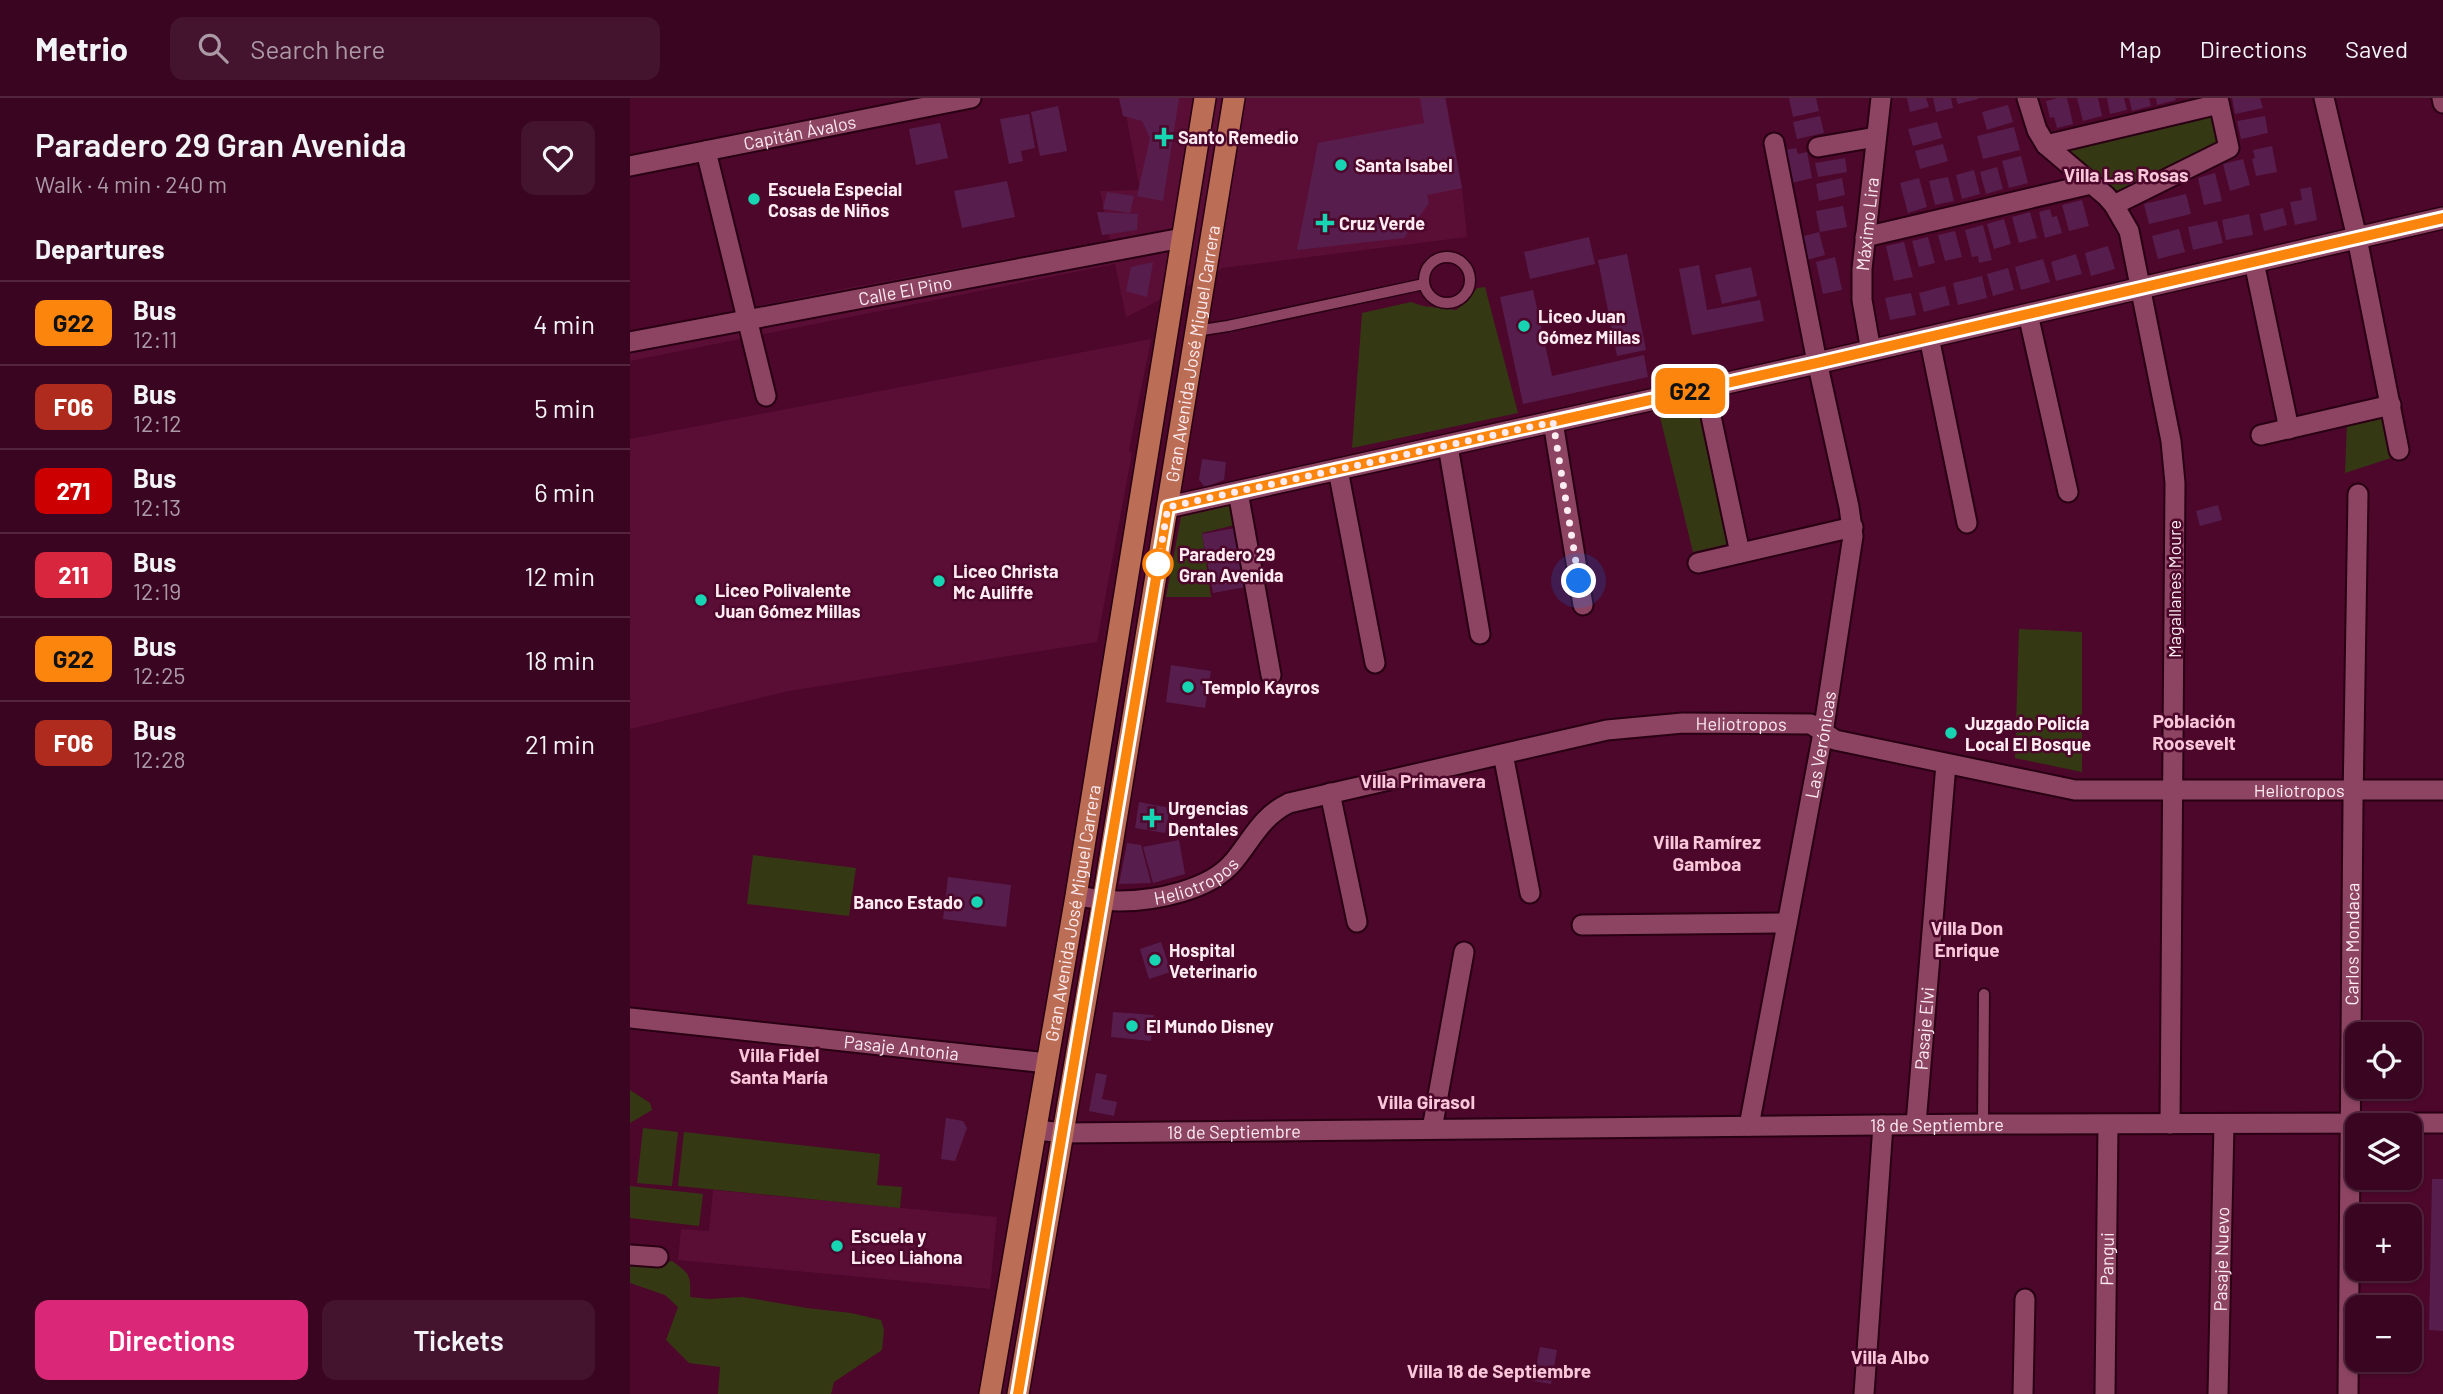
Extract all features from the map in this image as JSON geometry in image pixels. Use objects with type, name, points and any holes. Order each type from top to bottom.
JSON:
[{"type":"main road","name":"Gran Avenida José Miguel Carrera","points":[[990,1394],[1076,896],[1205,98]]},
{"type":"main road","name":"Gran Avenida José Miguel Carrera","points":[[1018,1394],[1103,900],[1234,98]]},
{"type":"main road","points":[[1182,238],[1196,246],[1207,261]]},
{"type":"main road","points":[[1143,478],[1152,494],[1168,507]]},
{"type":"street","name":"Capitán Ávalos","points":[[630,166],[971,98]]},
{"type":"street","name":"Máximo Lira","points":[[1871,351],[1862,300],[1862,269],[1881,98]]},
{"type":"street","name":"Magallanes Moure","points":[[2026,98],[2037,130],[2046,145],[2114,205],[2129,231],[2174,461],[2170,1124]]},
{"type":"street","points":[[2324,98],[2357,238],[2399,450]]},
{"type":"street","points":[[2046,145],[2218,101],[2229,148],[2114,205]]},
{"type":"street","points":[[1818,147],[1876,137]]},
{"type":"street","name":"Las Verónicas","points":[[1749,1126],[1823,733],[1852,552],[1853,527],[1817,363],[1774,143]]},
{"type":"street","points":[[706,151],[766,396]]},
{"type":"street","points":[[1865,237],[2091,184]]},
{"type":"street","points":[[1168,507],[1871,351],[2443,218]]},
{"type":"street","name":"Calle El Pino","points":[[630,342],[1182,238]]},
{"type":"street","points":[[2254,262],[2289,429]]},
{"type":"street","points":[[2028,314],[2067,492]]},
{"type":"street","points":[[1929,337],[1967,523]]},
{"type":"street","points":[[1705,388],[1741,553]]},
{"type":"street","points":[[2261,435],[2390,405]]},
{"type":"street","points":[[1553,422],[1583,605]]},
{"type":"street","points":[[1448,446],[1480,634]]},
{"type":"street","points":[[1338,470],[1375,663]]},
{"type":"street","points":[[1238,492],[1271,675]]},
{"type":"street","name":"Carlos Mondaca","points":[[2351,1113],[2358,494]]},
{"type":"street","points":[[1698,563],[1853,527]]},
{"type":"street","name":"Heliotropos","points":[[1076,896],[1118,901],[1148,898],[1205,884],[1232,864],[1270,814],[1289,803],[1607,730],[1654,724],[1811,724],[1835,740],[2075,790],[2443,790]]},
{"type":"street","points":[[1503,754],[1530,893]]},
{"type":"street","name":"Pasaje Elvi","points":[[1916,1125],[1946,764]]},
{"type":"street","points":[[1330,793],[1357,922]]},
{"type":"street","points":[[1582,925],[1787,923]]},
{"type":"street","points":[[1432,1129],[1464,952]]},
{"type":"street","name":"Pasaje Antonia","points":[[630,1018],[1047,1063]]},
{"type":"street","name":"18 de Septiembre","points":[[2422,1123],[2443,1123]]},
{"type":"street","name":"18 de Septiembre","points":[[1036,1130],[1063,1133],[1983,1124],[2345,1124]]},
{"type":"street","name":"Pasaje Nuevo","points":[[2218,1394],[2224,1124]]},
{"type":"street","points":[[1864,1394],[1882,1125]]},
{"type":"street","name":"Pangui","points":[[2105,1394],[2108,1125]]},
{"type":"street","name":"Carlos Mondaca","points":[[2348,1394],[2350,1190]]},
{"type":"street","points":[[630,1255],[658,1257]]},
{"type":"street","points":[[2023,1394],[2025,1299]]},
{"type":"lane","points":[[1445,257],[1461,261],[1469,270],[1471,278],[1467,293],[1455,302],[1447,303],[1432,297],[1424,284],[1431,263],[1445,257]]},
{"type":"lane","points":[[1196,331],[1424,284]]},
{"type":"lane","points":[[1983,1124],[1984,994]]},
{"type":"shaded area","points":[[1123,98],[1446,98],[1462,188],[1467,237],[1223,268],[1126,317],[1115,264],[630,361],[630,332],[826,292],[1110,240],[1100,191],[1140,190]]},
{"type":"shaded area","points":[[1151,339],[1129,450],[1132,453],[1097,642],[789,691],[630,729],[630,439]]},
{"type":"shaded area","name":"Escuela y Liceo Liahona","points":[[713,1190],[997,1217],[990,1289],[678,1260],[681,1229],[709,1231]]},
{"type":"green space","points":[[2210,112],[2222,146],[2122,195],[2062,146]]},
{"type":"green space","points":[[1485,287],[1518,413],[1352,448],[1362,313],[1411,302],[1456,310],[1468,301],[1477,288]]},
{"type":"green space","points":[[1705,409],[1736,542],[1693,552],[1660,417]]},
{"type":"green space","points":[[2383,412],[2394,457],[2345,473],[2347,422]]},
{"type":"green space","points":[[1238,504],[1243,523],[1202,533],[1211,597],[1166,597],[1181,517]]},
{"type":"green space","points":[[2019,629],[2082,632],[2082,772],[2015,758]]},
{"type":"green space","points":[[753,855],[856,868],[849,916],[747,904]]},
{"type":"green space","points":[[630,1090],[650,1103],[652,1110],[630,1123]]},
{"type":"green space","points":[[643,1128],[678,1132],[672,1186],[637,1183]]},
{"type":"green space","points":[[684,1132],[880,1154],[877,1185],[902,1187],[900,1208],[678,1186]]},
{"type":"green space","points":[[630,1186],[703,1194],[699,1226],[630,1218]]},
{"type":"green space","points":[[630,1261],[643,1265],[672,1261],[688,1276],[690,1297],[743,1297],[881,1320],[884,1330],[882,1350],[834,1382],[831,1394],[718,1394],[720,1367],[689,1363],[666,1340],[678,1307],[665,1295],[630,1283]]},
{"type":"building","points":[[1119,98],[1179,98],[1163,201],[1137,196],[1150,138],[1142,121],[1123,116]]},
{"type":"building","points":[[1420,98],[1445,98],[1462,188],[1427,195],[1429,203],[1404,238],[1297,250],[1318,143],[1424,123]]},
{"type":"building","points":[[1789,98],[1816,98],[1819,111],[1793,117]]},
{"type":"building","points":[[1907,98],[1926,98],[1929,107],[1910,112]]},
{"type":"building","points":[[1933,98],[1951,98],[1953,108],[1936,112]]},
{"type":"building","points":[[1956,98],[1978,98],[1978,99],[1958,104]]},
{"type":"building","points":[[2067,98],[2073,124],[2057,128],[2054,117],[2050,118],[2046,101]]},
{"type":"building","points":[[2077,98],[2098,98],[2102,116],[2083,121]]},
{"type":"building","points":[[2107,98],[2124,98],[2127,110],[2110,114]]},
{"type":"building","points":[[2129,98],[2149,98],[2151,106],[2132,111]]},
{"type":"building","points":[[2156,98],[2175,98],[2176,100],[2157,105]]},
{"type":"building","points":[[2232,98],[2260,98],[2263,108],[2235,114]]},
{"type":"building","points":[[2008,105],[2013,122],[1987,130],[1982,112]]},
{"type":"building","points":[[1058,106],[1067,151],[1040,156],[1031,112]]},
{"type":"building","points":[[1029,114],[1035,148],[1021,151],[1023,161],[1009,164],[1000,119]]},
{"type":"building","points":[[1820,116],[1824,133],[1797,139],[1793,122]]},
{"type":"building","points":[[2265,116],[2268,133],[2241,139],[2237,121]]},
{"type":"building","points":[[1937,122],[1942,138],[1913,146],[1908,129]]},
{"type":"building","points":[[940,123],[948,158],[916,165],[909,129]]},
{"type":"building","points":[[2014,127],[2020,150],[1983,159],[1977,136]]},
{"type":"building","points":[[1943,144],[1948,161],[1920,169],[1915,151]]},
{"type":"building","points":[[2272,146],[2277,172],[2256,176],[2253,150]]},
{"type":"building","points":[[1796,148],[1798,154],[1807,152],[1812,178],[1792,183],[1785,150]]},
{"type":"building","points":[[2021,156],[2028,183],[2009,188],[2002,161]]},
{"type":"building","points":[[1845,158],[1847,172],[1818,177],[1815,163]]},
{"type":"building","points":[[2243,159],[2250,185],[2230,191],[2223,164]]},
{"type":"building","points":[[1997,167],[2003,189],[1986,194],[1980,172]]},
{"type":"building","points":[[1974,170],[1980,194],[1962,199],[1956,175]]},
{"type":"building","points":[[2215,173],[2222,201],[2204,205],[2198,178]]},
{"type":"building","points":[[1948,177],[1954,201],[1935,205],[1929,181]]},
{"type":"building","points":[[1842,178],[1845,195],[1819,201],[1816,184]]},
{"type":"building","points":[[1919,178],[1927,207],[1908,213],[1900,183]]},
{"type":"building","points":[[1007,181],[1015,217],[962,228],[954,191]]},
{"type":"building","points":[[2311,187],[2317,220],[2295,225],[2290,202],[2302,200],[2300,189]]},
{"type":"building","points":[[1107,192],[1134,196],[1130,213],[1103,209]]},
{"type":"building","points":[[2186,194],[2191,214],[2149,224],[2144,204]]},
{"type":"building","points":[[2082,200],[2089,226],[2069,231],[2062,205]]},
{"type":"building","points":[[1843,206],[1847,227],[1820,232],[1816,211]]},
{"type":"building","points":[[2283,208],[2287,225],[2264,231],[2260,214]]},
{"type":"building","points":[[2050,209],[2052,217],[2057,216],[2062,233],[2045,238],[2039,212]]},
{"type":"building","points":[[1097,212],[1138,214],[1137,230],[1102,235]]},
{"type":"building","points":[[2030,212],[2037,238],[2019,243],[2012,217]]},
{"type":"building","points":[[2249,214],[2253,235],[2226,240],[2222,220]]},
{"type":"building","points":[[2004,219],[2011,244],[1994,249],[1987,224]]},
{"type":"building","points":[[2217,221],[2223,243],[2193,250],[2188,227]]},
{"type":"building","points":[[1983,225],[1992,260],[1979,263],[1978,256],[1972,257],[1965,230]]},
{"type":"building","points":[[2179,229],[2185,252],[2158,259],[2152,236]]},
{"type":"building","points":[[1955,231],[1962,257],[1945,261],[1938,235]]},
{"type":"building","points":[[1819,232],[1825,255],[1803,261],[1797,238]]},
{"type":"building","points":[[1589,237],[1595,264],[1530,279],[1524,252]]},
{"type":"building","points":[[1928,237],[1935,263],[1919,267],[1912,241]]},
{"type":"building","points":[[1904,242],[1913,277],[1894,281],[1886,246]]},
{"type":"building","points":[[2108,246],[2115,269],[2091,276],[2085,253]]},
{"type":"building","points":[[1627,254],[1646,350],[1617,356],[1598,260]]},
{"type":"building","points":[[2076,254],[2082,274],[2056,281],[2051,262]]},
{"type":"building","points":[[1835,257],[1842,290],[1823,294],[1816,262]]},
{"type":"building","points":[[2043,259],[2050,282],[2021,290],[2015,267]]},
{"type":"building","points":[[1153,262],[1147,297],[1126,291],[1131,267]]},
{"type":"building","points":[[1699,265],[1707,310],[1760,300],[1764,321],[1692,335],[1679,269]]},
{"type":"building","points":[[1751,267],[1757,296],[1722,304],[1715,275]]},
{"type":"building","points":[[2008,268],[2014,290],[1993,296],[1987,274]]},
{"type":"building","points":[[1982,276],[1987,298],[1958,305],[1953,283]]},
{"type":"building","points":[[1945,286],[1950,305],[1924,312],[1919,293]]},
{"type":"building","name":"Liceo Juan Gómez Millas","points":[[1533,290],[1552,376],[1644,355],[1648,377],[1523,404],[1500,297]]},
{"type":"building","points":[[1911,293],[1916,315],[1890,320],[1885,298]]},
{"type":"building","points":[[1202,459],[1226,462],[1224,480],[1205,487],[1199,480]]},
{"type":"building","points":[[2218,505],[2222,520],[2200,526],[2196,511]]},
{"type":"building","points":[[1235,528],[1246,587],[1213,593],[1202,534]]},
{"type":"building","name":"Templo Kayros","points":[[1171,665],[1211,671],[1205,708],[1166,702]]},
{"type":"building","name":"Urgencias Dentales","points":[[1139,802],[1170,808],[1165,833],[1135,828]]},
{"type":"building","points":[[1179,840],[1185,874],[1153,883],[1143,847]]},
{"type":"building","points":[[1127,843],[1141,845],[1151,883],[1119,884]]},
{"type":"building","name":"Banco Estado","points":[[948,877],[1011,885],[1006,927],[943,919]]},
{"type":"building","name":"Hospital Veterinario","points":[[1161,942],[1171,972],[1149,979],[1140,949]]},
{"type":"building","name":"El Mundo Disney","points":[[1113,1012],[1154,1015],[1151,1041],[1111,1037]]},
{"type":"building","points":[[1096,1073],[1107,1075],[1102,1099],[1117,1102],[1114,1116],[1089,1111]]},
{"type":"building","points":[[946,1118],[963,1121],[967,1128],[955,1161],[941,1159]]},
{"type":"building","points":[[2432,1179],[2443,1179],[2443,1331],[2429,1330]]},
{"type":"building","points":[[1540,1347],[1557,1350],[1551,1384],[1533,1381]]},
{"type":"bus line","name":"G22","points":[[1018,1394],[1168,507],[1817,363],[2443,218]]},
{"type":"place","name":"Santo Remedio","points":[[1164,137]]},
{"type":"place","name":"Santa Isabel","points":[[1341,165]]},
{"type":"place","name":"Escuela Especial Cosas de Niños","points":[[754,199]]},
{"type":"place","name":"Cruz Verde","points":[[1325,223]]},
{"type":"place","name":"Liceo Juan Gómez Millas","points":[[1524,326]]},
{"type":"place","name":"Paradero 29 Gran Avenida","points":[[1158,564]]},
{"type":"place","name":"Liceo Christa Mc Auliffe","points":[[939,581]]},
{"type":"place","name":"Liceo Polivalente Juan Gómez Millas","points":[[701,600]]},
{"type":"place","name":"Templo Kayros","points":[[1188,687]]},
{"type":"place","name":"Juzgado Policía Local El Bosque","points":[[1951,733]]},
{"type":"place","name":"Urgencias Dentales","points":[[1152,818]]},
{"type":"place","name":"Banco Estado","points":[[977,902]]},
{"type":"place","name":"Hospital Veterinario","points":[[1155,960]]},
{"type":"place","name":"El Mundo Disney","points":[[1132,1026]]},
{"type":"place","name":"Escuela y Liceo Liahona","points":[[837,1246]]},
{"type":"district","name":"Villa Las Rosas","points":[[2126,174]]},
{"type":"district","name":"Población Roosevelt","points":[[2194,731]]},
{"type":"district","name":"Villa Primavera","points":[[1423,780]]},
{"type":"district","name":"Villa Ramírez Gamboa","points":[[1707,852]]},
{"type":"district","name":"Villa Don Enrique","points":[[1967,938]]},
{"type":"district","name":"Villa Fidel Santa María","points":[[779,1065]]},
{"type":"district","name":"Villa Girasol","points":[[1426,1101]]},
{"type":"district","name":"Villa Albo","points":[[1890,1356]]},
{"type":"district","name":"Villa 18 de Septiembre","points":[[1499,1370]]},
{"type":"route","points":[[1158,564],[1168,507],[1553,422],[1579,581]]}]
